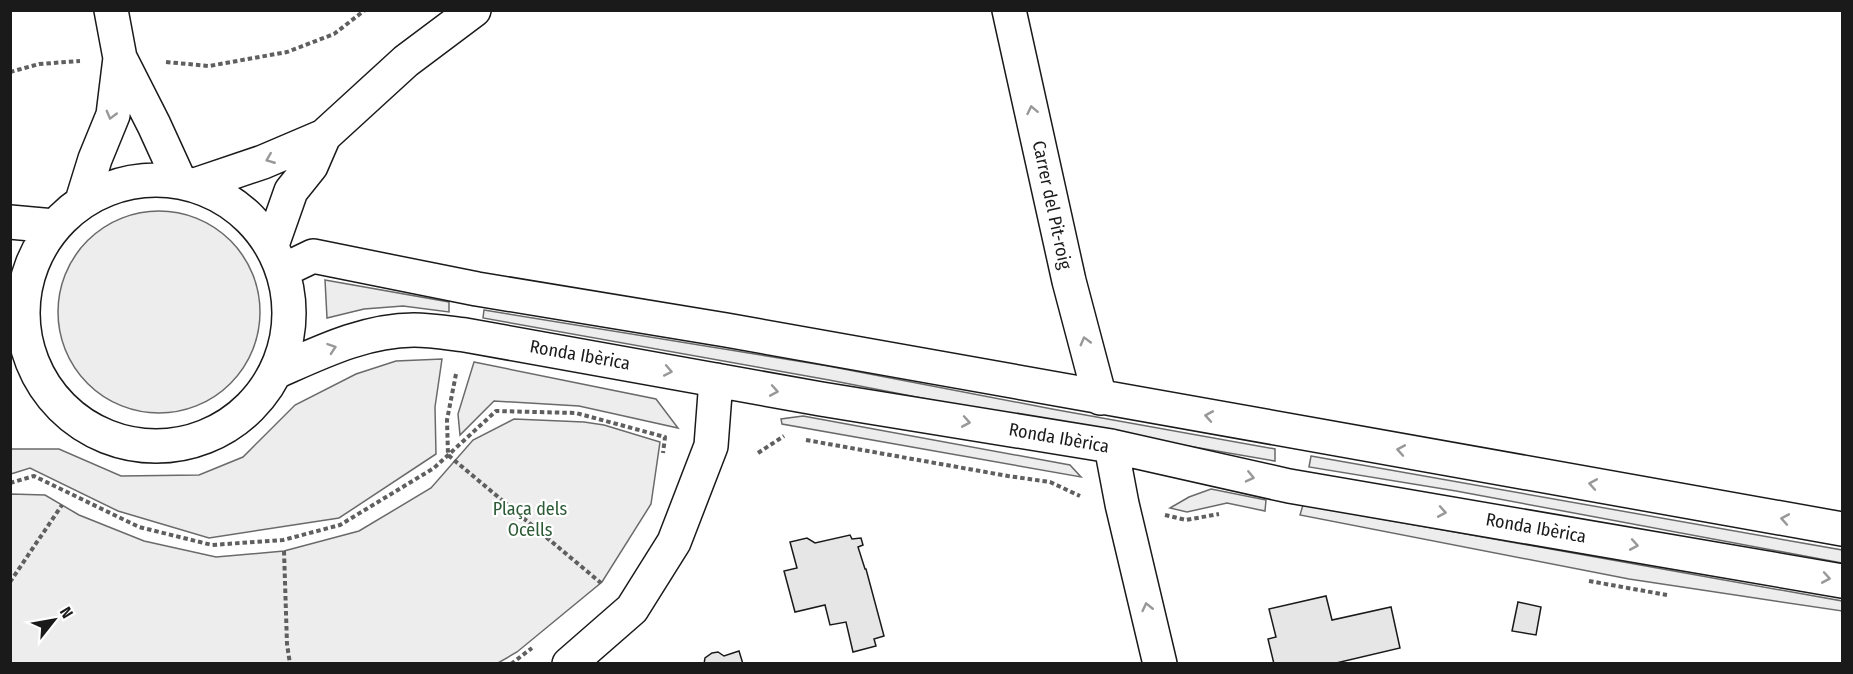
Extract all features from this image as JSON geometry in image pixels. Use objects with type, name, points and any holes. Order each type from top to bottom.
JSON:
[{"type":"street","points":[[111,10],[120,58],[187,184]]},
{"type":"street","points":[[187,184],[263,162],[324,136],[406,61],[474,10]]},
{"type":"street","name":"Carrer del Pit-roig","points":[[1009,10],[1069,281],[1100,398]]},
{"type":"street","points":[[82,201],[95,159],[113,115],[120,58]]},
{"type":"street","points":[[278,257],[233,204],[187,184],[153,178],[116,185],[82,201],[54,226],[29,268],[16,308],[30,360],[52,399],[87,428],[128,445],[174,447],[216,434],[253,408],[278,370],[289,338],[290,304],[278,257],[291,191],[311,166],[324,136]]},
{"type":"street","points":[[10,222],[54,226]]},
{"type":"street","points":[[278,257],[313,256],[477,289],[726,330],[1842,529]]},
{"type":"street","name":"Ronda Ibèrica","points":[[278,370],[326,350],[373,335],[414,330],[465,335],[821,399],[1111,446],[1289,486],[1842,581]]},
{"type":"street","points":[[569,663],[632,609],[674,542],[711,446],[716,380]]},
{"type":"street","points":[[1111,446],[1122,504],[1160,663]]},
{"type":"path","points":[[171,62],[208,66],[287,52],[334,34],[365,10]]},
{"type":"path","points":[[465,335],[447,420],[448,454],[632,609]]},
{"type":"path","points":[[10,483],[34,476],[139,527],[212,545],[283,540],[340,525],[434,468],[496,411],[576,413],[665,437],[662,460]]},
{"type":"path","points":[[10,582],[62,505]]},
{"type":"path","points":[[284,551],[287,644],[290,663]]},
{"type":"path","points":[[511,663],[537,644]]},
{"type":"shaded area","points":[[149,211],[169,211],[188,215],[207,223],[237,248],[248,264],[256,283],[260,312],[256,341],[248,360],[223,390],[207,401],[188,409],[169,413],[149,413],[130,409],[111,401],[81,376],[70,360],[62,341],[58,322],[58,302],[62,283],[70,264],[95,234],[111,223],[130,215]]},
{"type":"shaded area","points":[[325,280],[449,302],[449,312],[403,306],[364,309],[327,318]]},
{"type":"shaded area","points":[[484,310],[828,366],[1275,449],[1275,461],[1014,416],[829,380],[483,318]]},
{"type":"shaded area","points":[[442,359],[435,407],[436,454],[339,518],[209,538],[118,511],[30,468],[11,474],[11,449],[59,449],[121,476],[199,475],[243,457],[295,405],[356,374],[396,361]]},
{"type":"shaded area","points":[[474,362],[656,399],[678,428],[579,406],[494,401],[460,435],[458,414]]},
{"type":"shaded area","points":[[803,416],[1070,465],[1081,477],[782,424],[781,419]]},
{"type":"shaded area","name":"Plaça dels Ocells","points":[[514,419],[604,425],[660,442],[651,504],[602,582],[517,652],[498,663],[11,663],[11,494],[45,495],[79,515],[144,541],[216,557],[284,551],[359,531],[431,488],[473,440]]},
{"type":"shaded area","points":[[1311,456],[1842,550],[1842,563],[1456,491],[1309,467]]},
{"type":"shaded area","points":[[1211,489],[1266,500],[1265,511],[1227,503],[1187,512],[1170,508],[1189,497]]},
{"type":"shaded area","points":[[1303,505],[1842,601],[1842,611],[1629,579],[1300,515]]},
{"type":"building","points":[[850,535],[852,539],[861,538],[863,545],[858,547],[884,636],[874,639],[876,646],[853,652],[846,622],[830,625],[825,605],[795,612],[784,571],[797,568],[790,542],[807,538],[815,543]]},
{"type":"building","points":[[1326,596],[1332,620],[1391,607],[1400,648],[1332,664],[1274,664],[1268,639],[1276,637],[1269,609]]},
{"type":"building","points":[[1518,602],[1541,607],[1536,635],[1512,631]]},
{"type":"building","points":[[739,651],[743,664],[704,664],[705,658],[712,653],[718,652],[724,656]]}]
